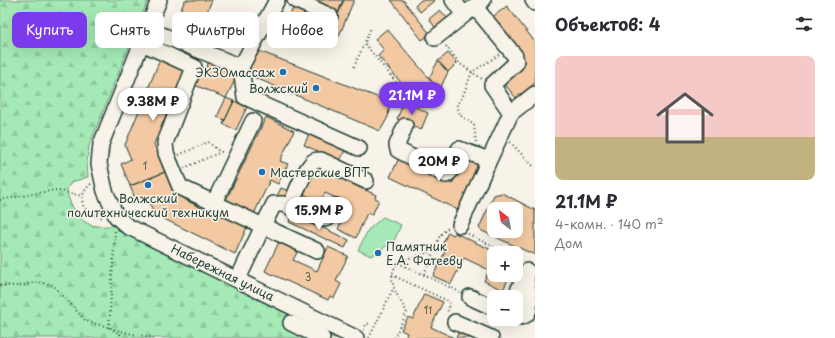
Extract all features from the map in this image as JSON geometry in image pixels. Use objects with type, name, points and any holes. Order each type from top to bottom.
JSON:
[{"type":"street","name":"Набережная улица","points":[[154,12],[159,0]]},
{"type":"street","points":[[277,0],[241,66],[244,97],[360,148]]},
{"type":"street","points":[[295,0],[321,12]]},
{"type":"street","points":[[453,0],[474,7],[515,56],[516,63],[492,85],[511,114]]},
{"type":"street","points":[[438,39],[474,7]]},
{"type":"street","points":[[164,35],[241,66]]},
{"type":"street","name":"Набережная улица","points":[[140,48],[101,144],[99,164],[105,191],[116,216],[127,226],[356,338]]},
{"type":"street","points":[[153,48],[194,67],[165,143],[171,166],[180,187],[317,251]]},
{"type":"street","points":[[458,228],[511,114],[535,94]]},
{"type":"street","points":[[214,203],[253,121]]},
{"type":"street","points":[[405,126],[397,145],[398,150],[446,175],[450,173],[453,168],[459,149],[489,160]]},
{"type":"street","points":[[290,207],[308,169],[316,160],[321,160],[366,181]]},
{"type":"street","points":[[238,279],[274,204],[278,203],[322,219],[328,218],[336,206]]},
{"type":"street","points":[[520,290],[531,273]]},
{"type":"street","points":[[523,316],[530,309],[532,302],[526,282],[531,273]]},
{"type":"street","points":[[470,298],[487,305]]},
{"type":"street","points":[[455,322],[491,338]]},
{"type":"street","points":[[291,323],[322,338]]},
{"type":"path","points":[[354,67],[371,28]]},
{"type":"path","points":[[438,39],[460,64],[492,85]]},
{"type":"path","points":[[364,44],[408,97]]},
{"type":"path","points":[[476,144],[474,125],[460,115],[457,105],[462,98],[472,72],[509,49]]},
{"type":"path","points":[[171,166],[208,142],[220,153],[235,158]]},
{"type":"path","points":[[513,143],[535,168]]},
{"type":"path","points":[[171,166],[220,153]]},
{"type":"path","points":[[91,184],[82,196],[82,203],[88,212],[98,216],[104,214]]},
{"type":"path","points":[[0,200],[55,190],[82,196]]},
{"type":"path","points":[[107,327],[115,230],[113,226]]},
{"type":"path","points":[[424,274],[440,235],[448,228],[458,228],[493,246]]},
{"type":"path","points":[[394,338],[407,312],[393,288],[392,275],[398,263],[434,251]]},
{"type":"path","points":[[398,263],[424,274],[470,298]]},
{"type":"path","points":[[392,275],[448,301],[450,304],[448,315],[455,322]]},
{"type":"path","points":[[0,286],[19,286],[38,282],[52,285],[86,321],[157,338]]},
{"type":"path","points":[[369,338],[393,288]]},
{"type":"path","points":[[107,327],[120,334],[121,338]]},
{"type":"green space","points":[[0,0],[148,0],[143,12],[95,12],[95,48],[129,48],[89,146],[87,161],[88,177],[72,182],[67,188],[68,197],[78,216],[87,223],[93,225],[118,225],[345,338],[0,338]]},
{"type":"green space","points":[[383,217],[401,225],[394,241],[371,256],[358,250],[368,230]]},
{"type":"building","points":[[185,0],[212,0],[207,12],[180,12]]},
{"type":"building","points":[[307,0],[343,0],[338,13]]},
{"type":"building","points":[[344,0],[354,0],[338,38],[338,14]]},
{"type":"building","points":[[391,0],[403,0],[430,34],[422,40]]},
{"type":"building","points":[[421,0],[434,1],[420,12],[415,6]]},
{"type":"building","points":[[294,6],[307,12],[291,12]]},
{"type":"building","points":[[507,6],[535,42],[535,83],[516,98],[502,81],[526,62],[491,18]]},
{"type":"building","points":[[440,10],[449,20],[437,30],[429,19]]},
{"type":"building","points":[[387,29],[440,91],[431,106],[415,87],[409,92],[378,56],[384,50],[375,39]]},
{"type":"building","points":[[166,42],[172,44],[172,48],[182,48],[192,52],[189,60],[163,50]]},
{"type":"building","name":"Волжский","points":[[254,49],[390,102],[388,117],[380,131],[244,73]]},
{"type":"building","points":[[448,53],[457,63],[448,72],[438,61]]},
{"type":"building","name":"Волжский политехнический техникум","points":[[161,57],[190,69],[178,100],[173,98],[154,144],[165,172],[130,186],[121,164],[131,159],[125,145]]},
{"type":"building","points":[[209,61],[238,74],[226,98],[192,84],[200,66],[206,69]]},
{"type":"building","points":[[438,61],[448,72],[439,91],[429,78]]},
{"type":"building","points":[[226,98],[234,101],[225,120],[217,117]]},
{"type":"building","points":[[234,101],[247,107],[236,130],[223,124]]},
{"type":"building","points":[[404,101],[428,113],[421,130],[397,119]]},
{"type":"building","name":"Мастерские ВПТ","points":[[266,117],[294,131],[280,161],[288,164],[278,184],[270,180],[254,214],[226,200]]},
{"type":"building","points":[[309,134],[345,150],[340,161],[304,145]]},
{"type":"building","points":[[465,157],[482,165],[460,211],[390,177],[399,158],[452,184]]},
{"type":"building","points":[[316,167],[376,195],[375,198],[379,200],[372,215],[367,213],[356,238],[338,229],[350,204],[325,193],[320,202],[303,194]]},
{"type":"building","name":"Волжский политехнический техникум","points":[[165,172],[174,194],[219,217],[222,212],[248,225],[235,254],[154,214],[148,199],[137,203],[130,186]]},
{"type":"building","points":[[281,188],[289,191],[285,200],[277,196]]},
{"type":"building","points":[[502,193],[519,202],[491,202],[494,195]]},
{"type":"building","points":[[523,204],[535,210],[535,255],[523,250],[523,246],[515,246],[497,238],[523,238]]},
{"type":"building","points":[[487,210],[487,233],[479,228]]},
{"type":"building","points":[[293,214],[349,240],[345,248],[289,222]]},
{"type":"building","points":[[448,232],[453,235],[455,233],[487,248],[487,269],[464,258],[451,284],[433,276],[445,252],[440,250]]},
{"type":"building","points":[[279,242],[298,251],[293,260],[317,271],[328,247],[348,256],[336,281],[341,284],[334,298],[330,296],[328,300],[265,271]]},
{"type":"building","points":[[487,274],[487,282],[507,282],[503,290],[484,281]]},
{"type":"building","points":[[424,294],[443,302],[431,327],[454,338],[405,338],[407,333],[401,330],[408,317],[413,319]]},
{"type":"building","points":[[460,329],[480,338],[456,338]]},
{"type":"place","name":"ЭКЗОмассаж","points":[[283,72]]},
{"type":"place","name":"Волжский","points":[[316,88]]},
{"type":"place","name":"Мастерские ВПТ","points":[[262,172]]},
{"type":"place","name":"Волжский политехнический техникум","points":[[148,185]]},
{"type":"place","name":"Памятник Е.А. Фатееву","points":[[378,253]]}]
